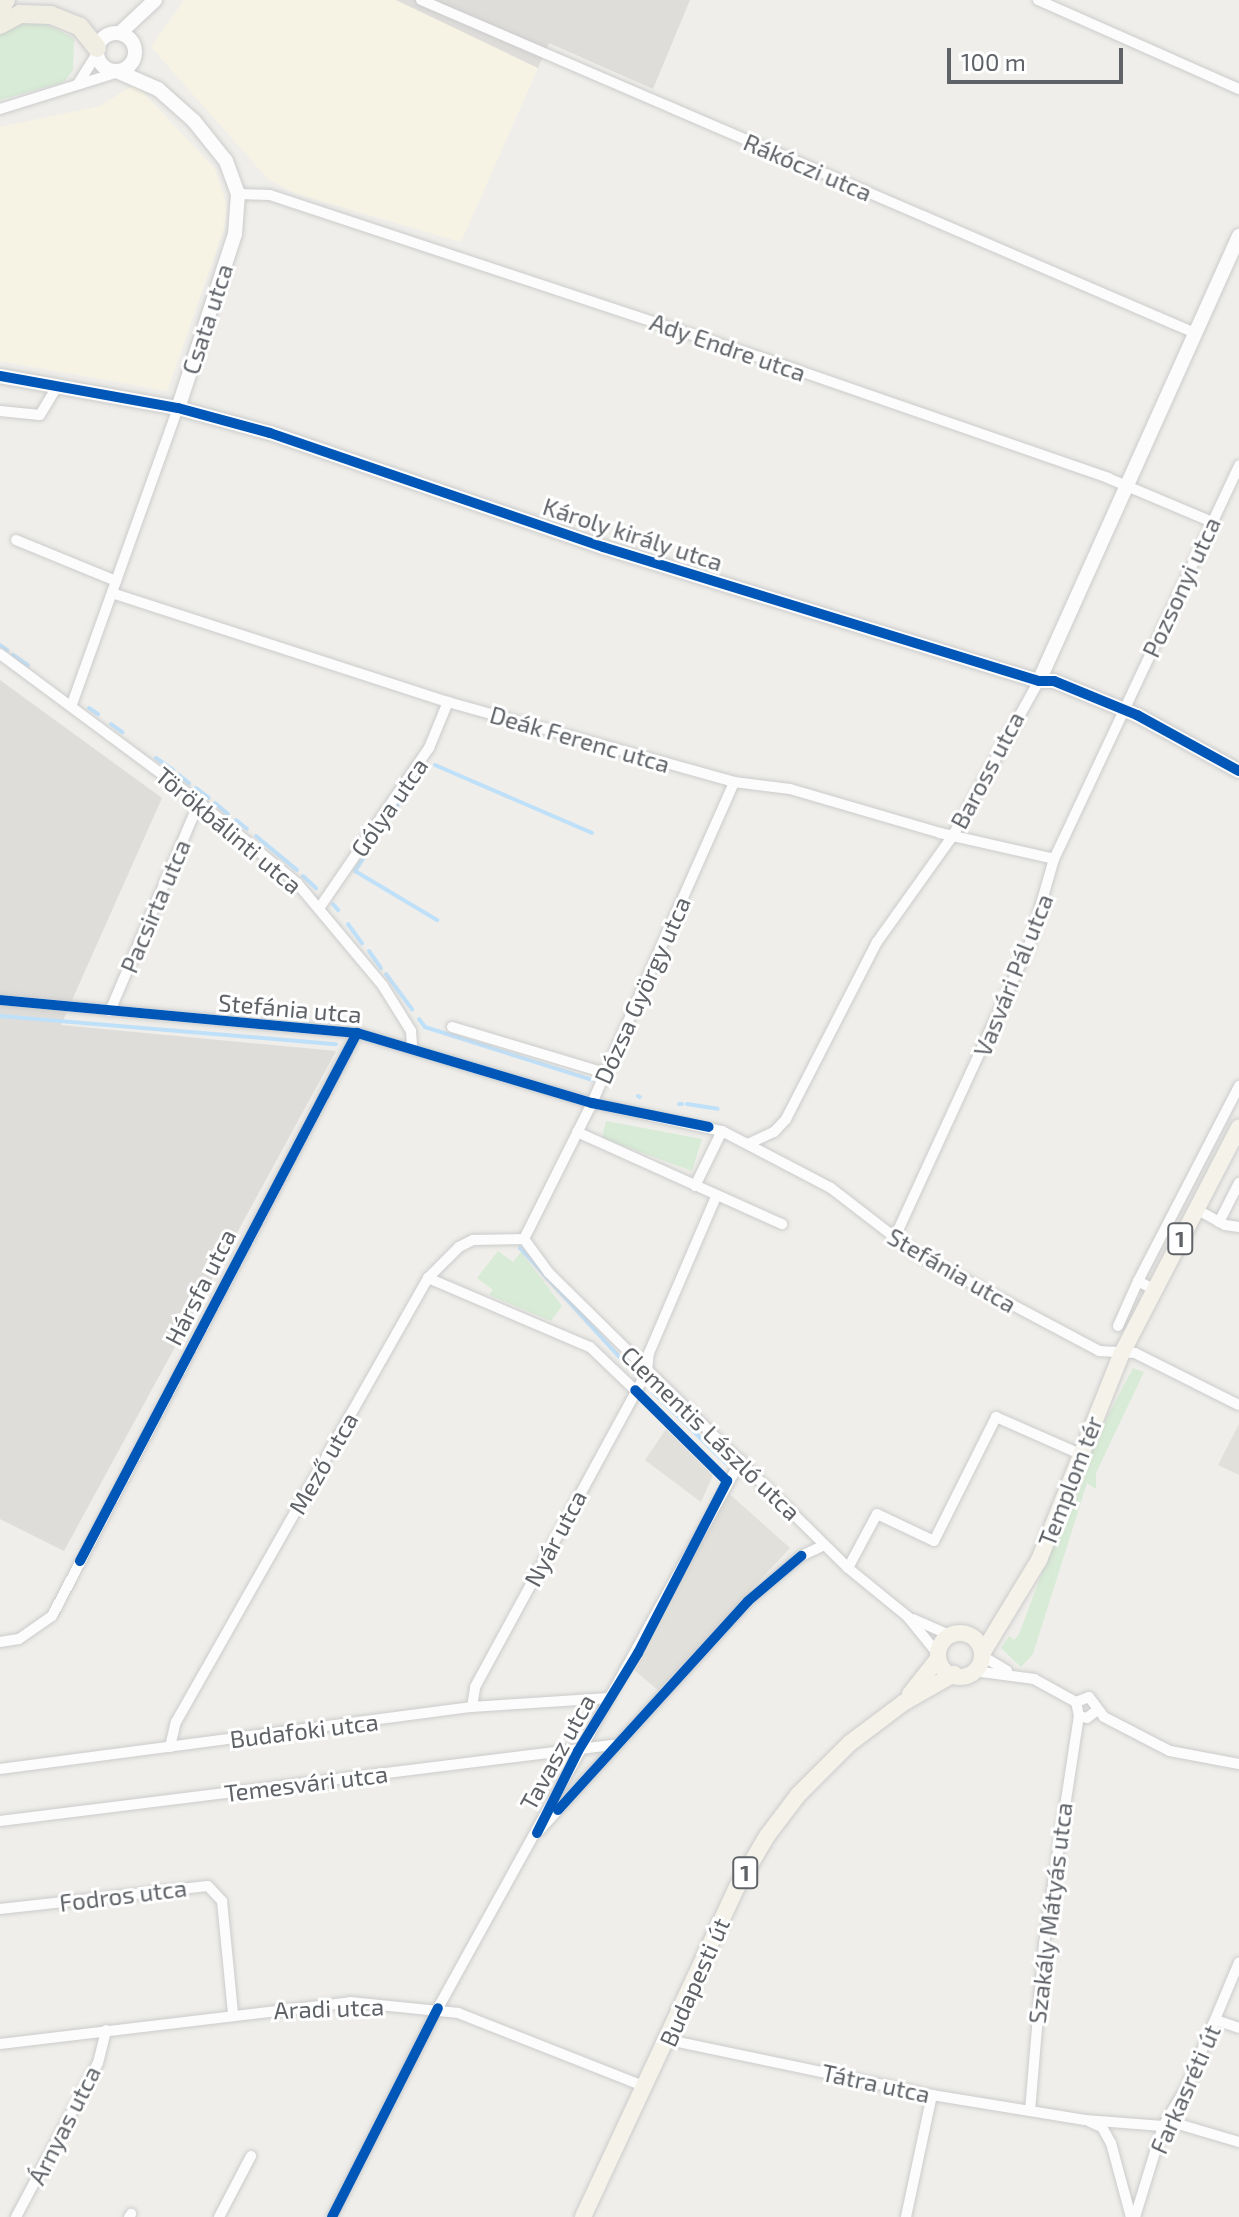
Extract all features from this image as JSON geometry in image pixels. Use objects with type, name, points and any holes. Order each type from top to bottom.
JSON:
[{"type":"highway","points":[[0,8],[6,0]]},
{"type":"highway","points":[[0,25],[33,13],[64,18],[89,34],[97,51]]},
{"type":"main road","name":"1","points":[[1122,1353],[1239,1127]]},
{"type":"main road","name":"Templom tér","points":[[981,1660],[1039,1560],[1122,1353]]},
{"type":"main road","name":"Templom tér","points":[[971,1636],[1013,1606]]},
{"type":"main road","name":"1","points":[[937,1657],[952,1636]]},
{"type":"main road","points":[[952,1636],[971,1636],[981,1660]]},
{"type":"main road","points":[[937,1657],[954,1674]]},
{"type":"main road","name":"Budapesti út","points":[[903,1703],[937,1657]]},
{"type":"main road","name":"1","points":[[954,1674],[981,1660]]},
{"type":"main road","name":"Budapesti út","points":[[583,2217],[737,1887],[781,1815],[832,1759],[903,1703],[954,1674]]},
{"type":"street","name":"Rákóczi utca","points":[[421,0],[1195,333]]},
{"type":"street","points":[[1038,0],[1239,89]]},
{"type":"street","points":[[74,88],[103,38],[120,33],[154,1]]},
{"type":"street","points":[[0,109],[119,72],[135,50],[154,1]]},
{"type":"street","points":[[120,33],[135,50]]},
{"type":"street","name":"Csata utca","points":[[72,704],[178,408],[235,234],[238,194],[216,147],[158,89],[135,50]]},
{"type":"street","points":[[97,51],[102,65],[119,72]]},
{"type":"street","name":"Csata utca","points":[[119,72],[158,89]]},
{"type":"street","name":"Ady Endre utca","points":[[238,194],[270,195],[612,308],[1126,486],[1212,522]]},
{"type":"street","name":"Baross utca","points":[[750,1143],[774,1132],[786,1119],[877,942],[952,837],[1039,681],[1239,236]]},
{"type":"street","name":"Károly király utca","points":[[0,376],[178,408],[1039,681],[1054,681],[1123,709],[1239,771]]},
{"type":"street","points":[[0,411],[40,415],[56,388]]},
{"type":"street","name":"Pozsonyi utca","points":[[1123,709],[1239,465]]},
{"type":"street","points":[[16,540],[116,581]]},
{"type":"street","name":"Deák Ferenc utca","points":[[112,593],[448,702],[734,782],[790,789],[952,837],[1054,859]]},
{"type":"street","name":"Törökbálinti utca","points":[[0,654],[72,704],[199,802],[320,907],[403,1014],[412,1046]]},
{"type":"street","name":"Gólya utca","points":[[320,907],[429,748],[448,702]]},
{"type":"street","name":"Vasvári Pál utca","points":[[894,1239],[1023,960],[1054,859],[1123,709]]},
{"type":"street","name":"Dózsa György utca","points":[[524,1239],[592,1103],[734,782]]},
{"type":"street","name":"Pacsirta utca","points":[[110,1011],[199,802]]},
{"type":"street","name":"Stefánia utca","points":[[0,1000],[357,1033],[412,1046],[592,1103],[722,1131],[831,1188],[894,1239],[1099,1351],[1135,1353],[1239,1405]]},
{"type":"street","points":[[452,1027],[605,1073]]},
{"type":"street","name":"Hársfa utca","points":[[0,1642],[19,1639],[52,1616],[357,1033]]},
{"type":"street","points":[[1118,1326],[1239,1086]]},
{"type":"street","points":[[695,1186],[722,1131]]},
{"type":"street","points":[[577,1132],[782,1224]]},
{"type":"street","points":[[1219,1222],[1239,1183]]},
{"type":"street","name":"Nyár utca","points":[[472,1707],[475,1687],[647,1371],[649,1353],[716,1197]]},
{"type":"street","points":[[1196,1209],[1219,1222],[1239,1227]]},
{"type":"street","name":"Mező utca","points":[[170,1747],[176,1722],[428,1278],[459,1247],[473,1240],[524,1239]]},
{"type":"street","name":"Clementis László utca","points":[[524,1239],[549,1273],[647,1371],[848,1568],[908,1617],[937,1657]]},
{"type":"street","name":"Clementis László utca","points":[[428,1278],[590,1347],[635,1390]]},
{"type":"street","points":[[1138,1281],[1153,1289]]},
{"type":"street","points":[[848,1568],[875,1515],[884,1514],[934,1541],[996,1417],[1082,1455]]},
{"type":"street","name":"Tavasz utca","points":[[332,2217],[438,2008],[537,1833],[578,1751],[638,1653],[741,1460]]},
{"type":"street","name":"Tavasz utca","points":[[537,1833],[612,1745],[748,1601],[801,1556],[825,1545]]},
{"type":"street","name":"Clementis László utca","points":[[908,1617],[952,1636]]},
{"type":"street","points":[[981,1660],[1009,1672]]},
{"type":"street","points":[[981,1660],[1076,1702],[1089,1697],[1096,1711],[1170,1751],[1239,1764]]},
{"type":"street","name":"Budafoki utca","points":[[0,1769],[472,1707],[608,1698]]},
{"type":"street","points":[[1076,1702],[1079,1716],[1087,1718],[1096,1711]]},
{"type":"street","name":"Szakály Mátyás utca","points":[[1030,2111],[1046,1929],[1079,1716]]},
{"type":"street","name":"Temesvári utca","points":[[0,1821],[612,1745]]},
{"type":"street","name":"Fodros utca","points":[[0,1909],[208,1886],[222,1901],[233,2014]]},
{"type":"street","name":"Farkasréti út","points":[[1133,2217],[1166,2124],[1216,2020],[1239,1962]]},
{"type":"street","name":"Aradi utca","points":[[0,2044],[350,2002],[438,2008],[646,2087]]},
{"type":"street","points":[[1216,2020],[1239,2028]]},
{"type":"street","name":"Árnyas utca","points":[[16,2217],[98,2063],[106,2030]]},
{"type":"street","name":"Tátra utca","points":[[668,2040],[932,2095],[1085,2120],[1166,2124],[1239,2142]]},
{"type":"street","points":[[906,2217],[932,2095]]},
{"type":"street","points":[[1085,2120],[1102,2127],[1128,2195],[1133,2217]]},
{"type":"street","points":[[219,2217],[251,2156]]},
{"type":"street","points":[[1128,2195],[1141,2198]]},
{"type":"shaded area","points":[[184,0],[396,0],[538,68],[461,242],[294,193],[268,179],[151,47]]},
{"type":"shaded area","points":[[396,0],[690,0],[653,89],[549,43],[538,68]]},
{"type":"shaded area","points":[[135,84],[215,169],[227,206],[225,226],[167,391],[0,361],[0,127],[100,106]]},
{"type":"shaded area","points":[[0,680],[162,798],[61,1025],[336,1051],[64,1551],[0,1519]]},
{"type":"shaded area","points":[[1239,1424],[1239,1475],[1218,1465]]},
{"type":"shaded area","points":[[666,1429],[713,1475],[701,1502],[645,1460]]},
{"type":"shaded area","points":[[726,1491],[790,1548],[658,1690],[634,1670]]},
{"type":"green space","points":[[32,17],[74,38],[73,70],[64,82],[0,100],[0,31]]},
{"type":"green space","points":[[606,1121],[702,1139],[692,1171],[602,1138]]},
{"type":"green space","points":[[498,1251],[513,1262],[521,1252],[562,1306],[551,1321],[489,1295],[493,1290],[477,1278]]},
{"type":"green space","points":[[1133,1368],[1144,1372],[1096,1473],[1096,1489],[1087,1483],[1033,1654],[1021,1667],[1001,1648],[1009,1636],[1014,1640],[1019,1634],[1085,1459]]},
{"type":"waterway","points":[[0,645],[7,650]]},
{"type":"waterway","points":[[13,655],[28,665]]},
{"type":"waterway","points":[[89,708],[98,714]]},
{"type":"waterway","points":[[111,724],[122,732]]},
{"type":"waterway","points":[[156,758],[173,770]]},
{"type":"waterway","points":[[435,765],[592,833]]},
{"type":"waterway","points":[[419,772],[355,871],[437,920]]},
{"type":"waterway","points":[[179,775],[189,783]]},
{"type":"waterway","points":[[196,788],[209,798]]},
{"type":"waterway","points":[[215,803],[228,814]]},
{"type":"waterway","points":[[236,820],[247,829]]},
{"type":"waterway","points":[[256,836],[297,870]]},
{"type":"waterway","points":[[303,876],[316,888]]},
{"type":"waterway","points":[[333,904],[338,910]]},
{"type":"waterway","points":[[348,924],[362,943]]},
{"type":"waterway","points":[[369,951],[381,968]]},
{"type":"waterway","points":[[386,974],[412,1009]]},
{"type":"waterway","points":[[0,1016],[336,1044]]},
{"type":"waterway","points":[[419,1019],[425,1027],[592,1080]]},
{"type":"waterway","points":[[687,1104],[718,1109]]},
{"type":"waterway","points":[[520,1248],[634,1373]]},
{"type":"waterway","points":[[653,1392],[727,1464]]},
{"type":"cycle path","points":[[0,376],[178,408],[270,433],[603,547],[1039,681],[1054,681],[1137,715],[1239,771]]},
{"type":"cycle path","points":[[0,1000],[357,1033],[592,1103],[709,1127]]},
{"type":"cycle path","points":[[80,1561],[357,1033]]},
{"type":"cycle path","points":[[537,1833],[578,1751],[638,1653],[727,1481],[635,1390]]},
{"type":"cycle path","points":[[558,1810],[748,1601],[801,1556]]},
{"type":"cycle path","points":[[332,2217],[438,2008]]}]
